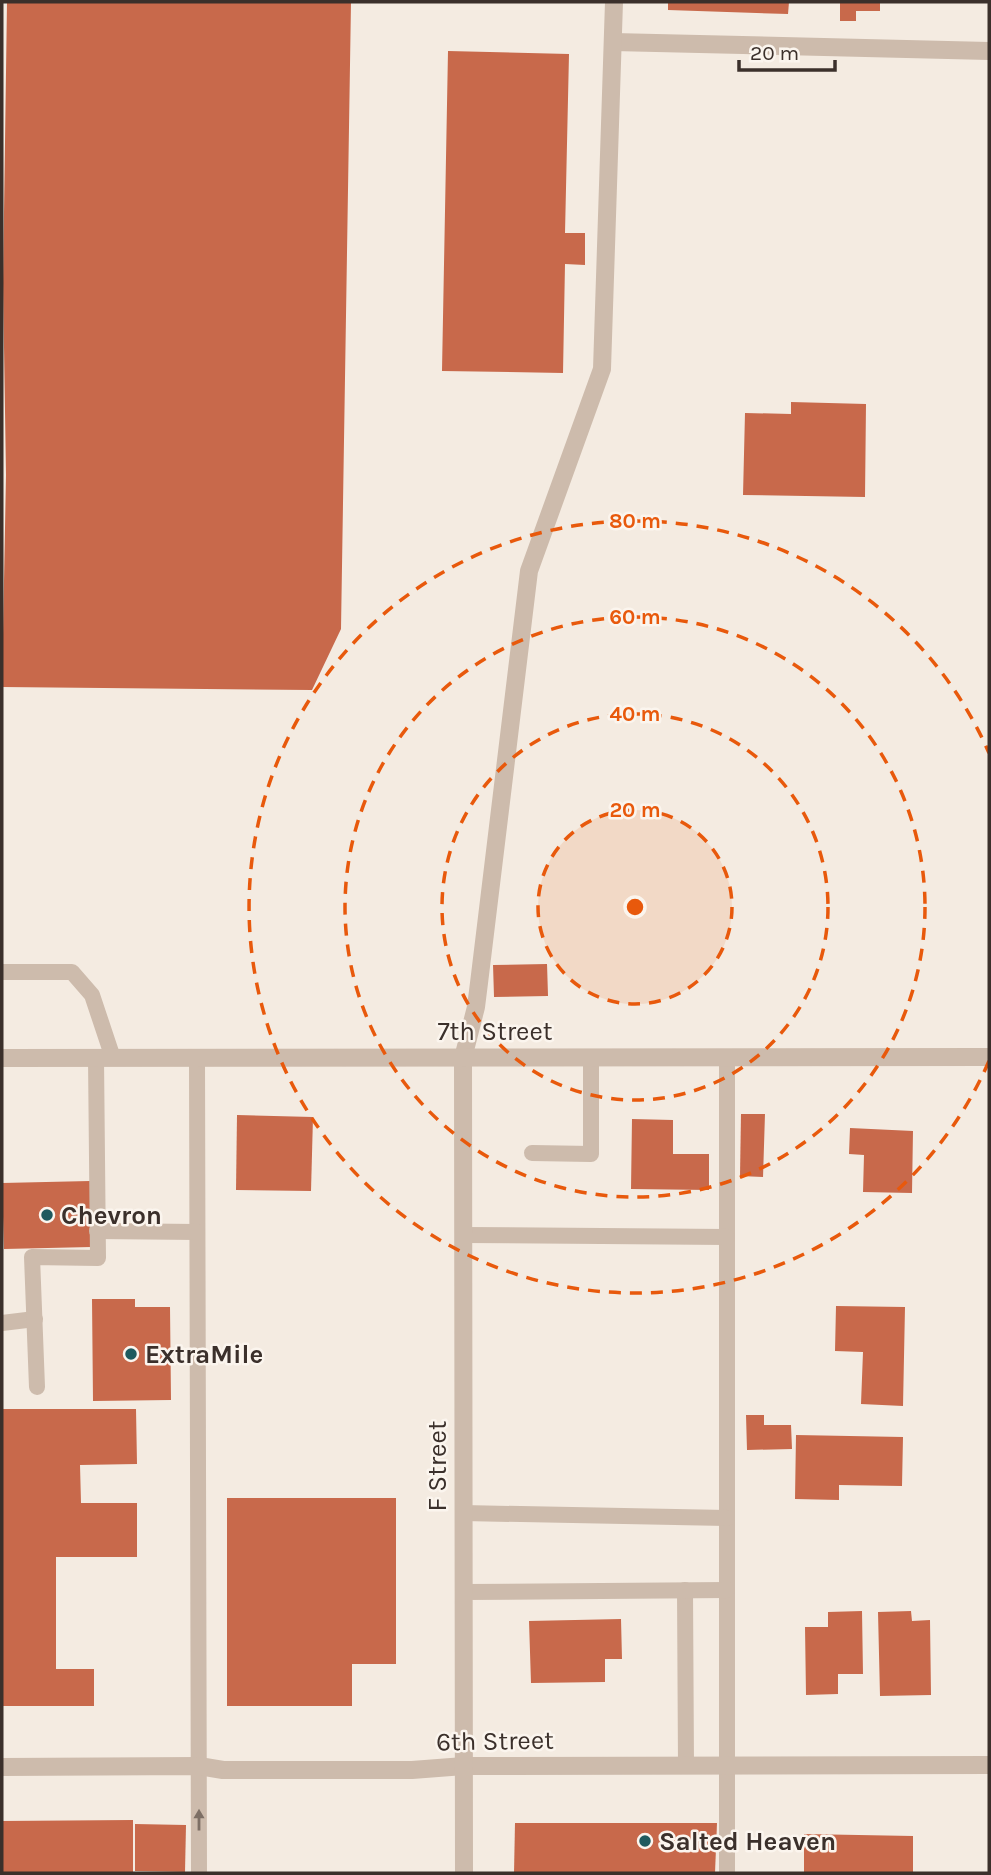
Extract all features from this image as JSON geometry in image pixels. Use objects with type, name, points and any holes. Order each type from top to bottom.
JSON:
[{"type":"street","name":"F Street","points":[[464,1873],[463,1058],[477,995],[529,571],[602,369],[614,2]]},
{"type":"street","points":[[613,42],[989,51]]},
{"type":"street","name":"7th Street","points":[[2,1058],[989,1057]]},
{"type":"street","name":"6th Street","points":[[2,1767],[199,1766],[223,1770],[412,1770],[464,1766],[989,1765]]},
{"type":"lane","points":[[2,972],[72,972],[92,995],[104,1058],[98,1258],[32,1257],[37,1387]]},
{"type":"lane","points":[[727,1057],[727,1873]]},
{"type":"lane","points":[[197,1058],[199,1873]]},
{"type":"lane","points":[[532,1153],[591,1154],[591,1058]]},
{"type":"lane","points":[[97,1231],[197,1232]]},
{"type":"lane","points":[[463,1235],[727,1237]]},
{"type":"lane","points":[[2,1323],[35,1319]]},
{"type":"lane","points":[[464,1513],[727,1518]]},
{"type":"lane","points":[[464,1592],[727,1590]]},
{"type":"lane","points":[[685,1591],[686,1766]]},
{"type":"building","points":[[7,2],[351,2],[341,629],[312,690],[2,687],[6,475],[3,283]]},
{"type":"building","points":[[668,2],[789,2],[788,14],[668,10]]},
{"type":"building","points":[[840,2],[880,2],[880,11],[856,11],[856,21],[840,21]]},
{"type":"building","points":[[448,51],[569,54],[565,233],[585,233],[585,265],[565,264],[563,373],[442,371]]},
{"type":"building","points":[[791,402],[866,404],[865,497],[743,495],[745,413],[791,414]]},
{"type":"building","points":[[547,964],[548,996],[494,997],[493,965]]},
{"type":"building","points":[[741,1114],[765,1114],[763,1177],[740,1176]]},
{"type":"building","points":[[237,1115],[313,1117],[311,1191],[236,1190]]},
{"type":"building","points":[[632,1119],[673,1120],[673,1154],[709,1154],[709,1190],[631,1189]]},
{"type":"building","points":[[850,1128],[913,1131],[912,1193],[863,1192],[864,1155],[849,1154]]},
{"type":"building","name":"Chevron","points":[[90,1181],[91,1247],[4,1249],[2,1183]]},
{"type":"building","name":"ExtraMile","points":[[92,1299],[135,1299],[135,1307],[170,1307],[171,1400],[93,1401]]},
{"type":"building","points":[[836,1306],[905,1307],[903,1406],[861,1404],[863,1352],[835,1351]]},
{"type":"building","points":[[2,1409],[136,1409],[137,1464],[80,1465],[81,1503],[137,1503],[137,1557],[56,1557],[56,1669],[94,1669],[94,1706],[2,1706]]},
{"type":"building","points":[[746,1415],[764,1415],[764,1425],[791,1425],[792,1449],[747,1450]]},
{"type":"building","points":[[796,1435],[903,1437],[902,1486],[839,1485],[839,1500],[795,1499]]},
{"type":"building","points":[[227,1498],[396,1498],[396,1664],[352,1664],[352,1706],[227,1706]]},
{"type":"building","points":[[862,1611],[863,1674],[838,1674],[838,1694],[806,1695],[805,1627],[828,1627],[828,1612]]},
{"type":"building","points":[[911,1611],[912,1621],[930,1620],[931,1695],[880,1696],[878,1612]]},
{"type":"building","points":[[621,1619],[622,1659],[605,1659],[605,1682],[531,1683],[529,1621]]},
{"type":"building","points":[[133,1820],[133,1873],[2,1873],[2,1821]]},
{"type":"building","points":[[515,1823],[717,1823],[715,1873],[514,1873]]},
{"type":"building","points":[[135,1824],[186,1825],[185,1872],[135,1871]]},
{"type":"building","points":[[804,1834],[913,1836],[913,1873],[804,1873]]},
{"type":"place","name":"Chevron","points":[[47,1215]]},
{"type":"place","name":"ExtraMile","points":[[131,1354]]},
{"type":"place","name":"Salted Heaven","points":[[645,1841]]}]
